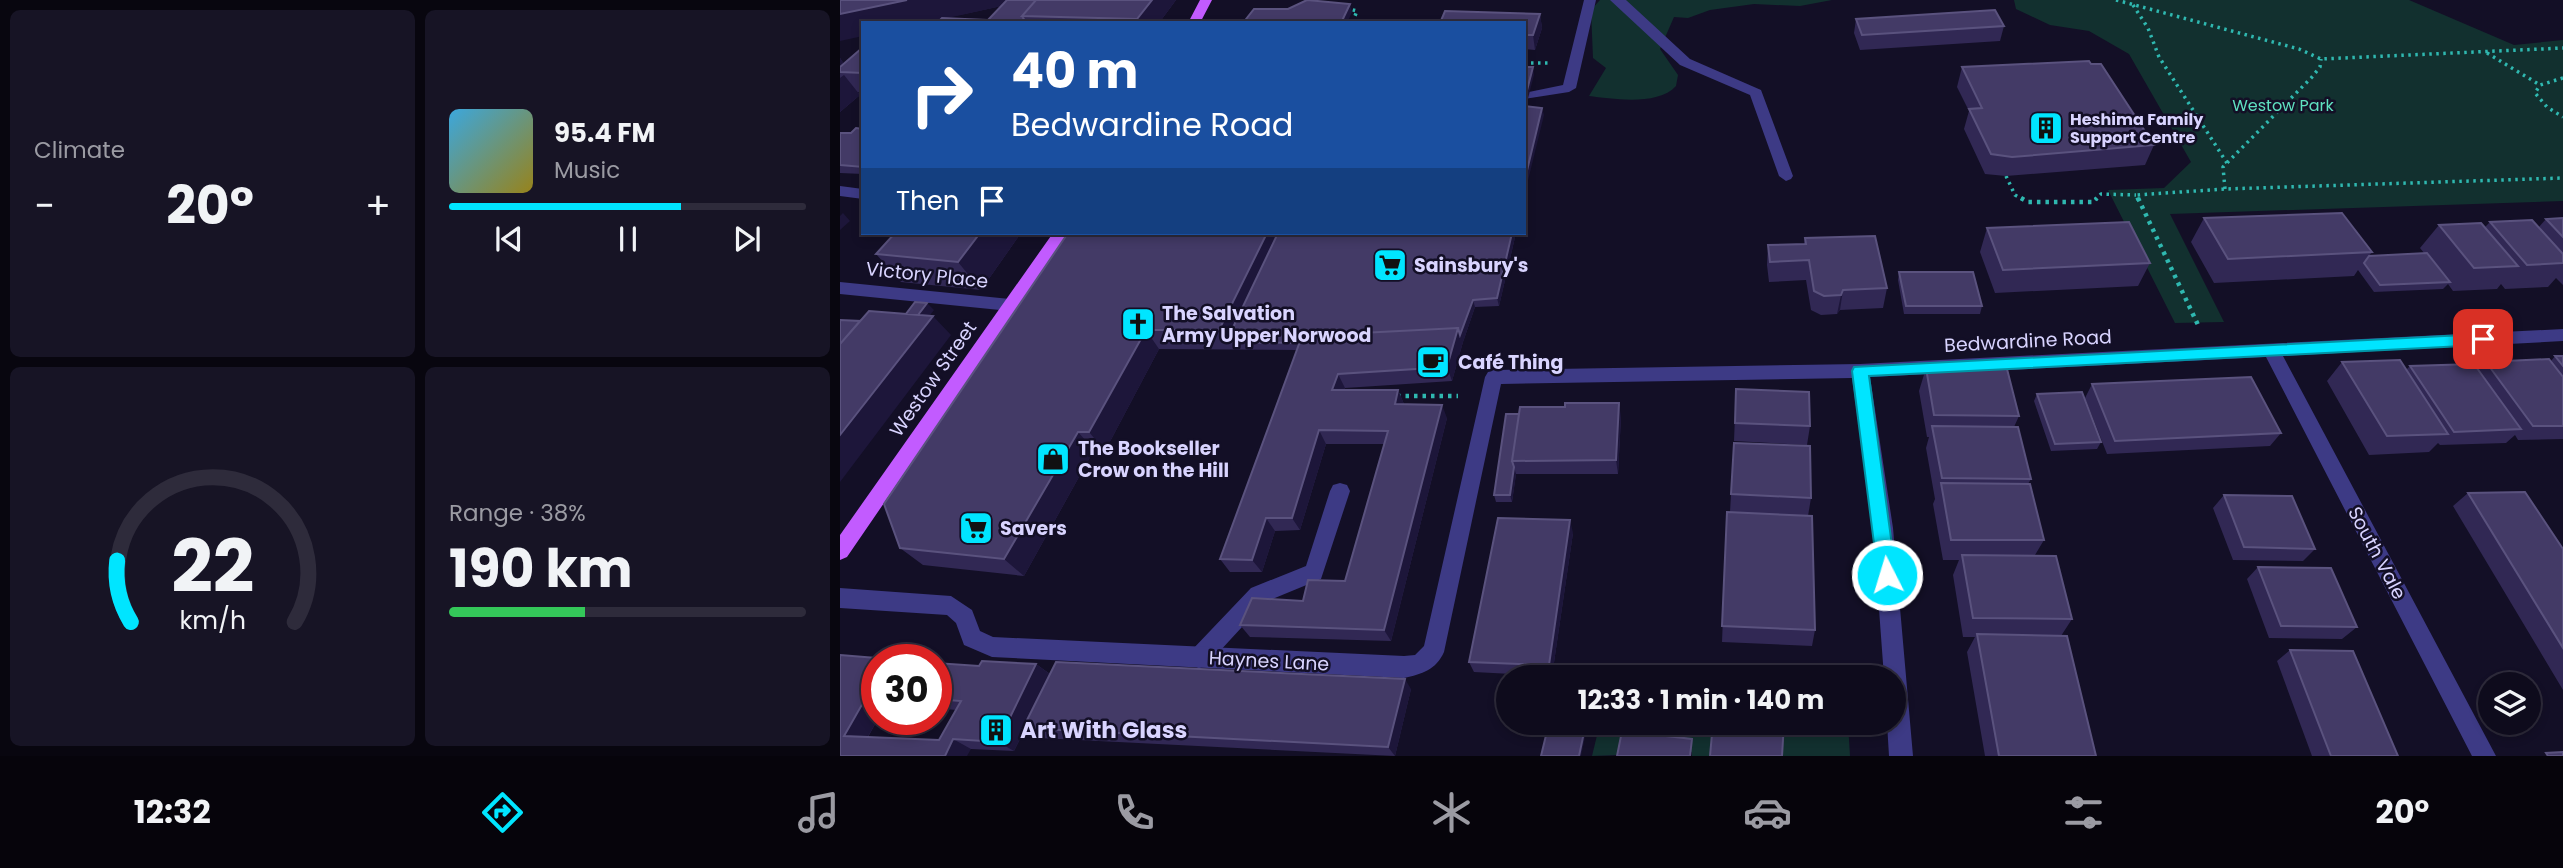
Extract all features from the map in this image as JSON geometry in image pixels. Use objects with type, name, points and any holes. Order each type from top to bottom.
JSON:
[{"type":"main road","points":[[1195,21],[1206,0]]},
{"type":"main road","name":"Westow Street","points":[[843,542],[1061,235]]},
{"type":"street","points":[[1529,96],[1569,88],[1590,0]]},
{"type":"street","points":[[1616,0],[1629,8],[1660,43],[1688,64],[1756,93],[1786,176]]},
{"type":"street","points":[[840,191],[861,194]]},
{"type":"street","name":"Victory Place","points":[[840,288],[1010,305]]},
{"type":"street","name":"Bedwardine Road","points":[[1492,386],[1860,371],[2563,335]]},
{"type":"street","name":"South Vale","points":[[2271,350],[2484,756]]},
{"type":"street","points":[[1860,371],[1883,528],[1901,756]]},
{"type":"street","name":"Haynes Lane","points":[[840,598],[951,606],[965,617],[972,638],[992,647],[1404,667],[1420,664],[1433,652],[1492,386]]},
{"type":"street","points":[[1199,657],[1258,595],[1314,572],[1340,491]]},
{"type":"path","points":[[2116,0],[2299,49],[2321,59],[2563,48]]},
{"type":"path","points":[[2133,5],[2148,28],[2159,57],[2227,163]]},
{"type":"path","points":[[1343,8],[1357,11],[1353,21]]},
{"type":"path","points":[[2484,52],[2540,85]]},
{"type":"path","points":[[2225,190],[2221,173],[2227,163],[2312,77],[2320,67],[2321,59]]},
{"type":"path","points":[[2563,78],[2540,85],[2535,93],[2547,107],[2563,117]]},
{"type":"path","points":[[2006,176],[2015,195],[2028,202],[2093,202],[2101,194],[2543,181],[2563,178]]},
{"type":"path","points":[[2137,195],[2212,353]]},
{"type":"path","points":[[1389,396],[1492,386]]},
{"type":"green space","points":[[1600,0],[1832,0],[1800,6],[1754,4],[1710,10],[1688,18],[1674,17],[1660,49],[1678,75],[1676,86],[1658,96],[1635,100],[1589,96],[1606,68],[1593,58],[1591,10]]},
{"type":"green space","name":"Westow Park","points":[[2014,0],[2409,0],[2514,45],[2563,40],[2563,201],[2170,214],[2224,322],[2175,323],[2108,190],[2164,188],[2191,162],[2129,54],[2089,31],[2050,25],[2016,9]]},
{"type":"green space","points":[[1597,735],[1849,735],[1850,756],[1692,756],[1692,752],[1592,756]]},
{"type":"building","points":[[840,0],[907,0],[840,14]]},
{"type":"building","points":[[1007,0],[1036,0],[1022,16],[1025,21],[939,21],[942,18],[988,20]]},
{"type":"building","points":[[1036,0],[1152,0],[1137,19],[1022,16]]},
{"type":"building","points":[[1307,0],[1350,4],[1342,21],[1245,21],[1254,9],[1288,9]]},
{"type":"building","points":[[1995,10],[2004,26],[1862,35],[1856,19]]},
{"type":"building","points":[[1445,11],[1540,14],[1533,35],[1526,35],[1526,21],[1441,21]]},
{"type":"building","points":[[861,49],[861,73],[840,72],[840,67]]},
{"type":"building","name":"Heshima Family Support Centre","points":[[2089,61],[2091,64],[2101,64],[2154,145],[2012,157],[1991,154],[1969,109],[1982,108],[1962,67]]},
{"type":"building","points":[[1526,67],[1533,67],[1526,94]]},
{"type":"building","points":[[1526,106],[1542,108],[1526,175]]},
{"type":"building","points":[[856,128],[861,129],[861,167],[840,165],[840,133],[851,133]]},
{"type":"building","points":[[2342,213],[2372,252],[2228,259],[2204,218]]},
{"type":"building","points":[[2563,218],[2563,237],[2546,219]]},
{"type":"building","points":[[2532,220],[2563,254],[2563,263],[2527,265],[2490,222]]},
{"type":"building","points":[[2129,222],[2150,263],[2003,270],[1987,228]]},
{"type":"building","points":[[2481,223],[2518,266],[2474,268],[2439,225]]},
{"type":"building","points":[[893,235],[978,235],[958,262],[876,254]]},
{"type":"building","points":[[1067,235],[1266,235],[1219,330],[1146,330],[1089,432],[1078,432],[1004,559],[900,548],[884,504]]},
{"type":"building","name":"Sainsbury's","points":[[1277,235],[1512,235],[1497,298],[1473,300],[1460,335],[1458,328],[1302,336],[1299,343],[1226,342]]},
{"type":"building","points":[[1875,236],[1887,288],[1843,290],[1841,295],[1824,296],[1814,291],[1809,260],[1770,262],[1768,245],[1806,244],[1805,238]]},
{"type":"building","points":[[2427,253],[2450,282],[2380,285],[2364,263],[2369,256]]},
{"type":"building","points":[[1899,272],[1973,272],[1982,306],[1906,306]]},
{"type":"building","points":[[915,302],[927,303],[918,315],[906,314]]},
{"type":"building","points":[[869,311],[933,316],[840,435],[840,344]]},
{"type":"building","points":[[840,320],[860,321],[840,344]]},
{"type":"building","points":[[1458,328],[1447,367],[1338,374],[1332,390],[1398,390],[1395,404],[1442,405],[1384,630],[1240,625],[1252,598],[1303,601],[1308,580],[1345,581],[1388,431],[1319,430],[1292,518],[1266,518],[1252,560],[1220,559],[1302,336]]},
{"type":"building","points":[[2555,356],[2563,356],[2563,366]]},
{"type":"building","points":[[2549,359],[2563,377],[2563,426],[2533,426],[2486,362]]},
{"type":"building","points":[[2400,360],[2448,434],[2387,436],[2342,362]]},
{"type":"building","points":[[2474,364],[2521,429],[2454,432],[2410,366]]},
{"type":"building","points":[[1926,368],[2007,369],[2019,416],[1934,415]]},
{"type":"building","points":[[2251,377],[2281,433],[2115,441],[2092,384]]},
{"type":"building","points":[[1736,389],[1809,392],[1810,426],[1735,423]]},
{"type":"building","points":[[2082,392],[2101,442],[2055,444],[2037,394]]},
{"type":"building","points":[[1565,403],[1619,403],[1616,460],[1512,461],[1520,407],[1565,407]]},
{"type":"building","points":[[1506,414],[1519,414],[1510,495],[1494,495]]},
{"type":"building","points":[[1932,426],[2018,427],[2031,479],[1942,478]]},
{"type":"building","points":[[1734,443],[1810,446],[1811,498],[1731,494]]},
{"type":"building","points":[[1941,483],[2030,484],[2044,540],[1951,540]]},
{"type":"building","points":[[2525,492],[2563,549],[2563,648],[2468,493]]},
{"type":"building","points":[[2224,495],[2292,496],[2315,549],[2244,547]]},
{"type":"building","points":[[1727,512],[1812,516],[1815,630],[1722,626]]},
{"type":"building","points":[[1498,518],[1570,520],[1549,665],[1469,662]]},
{"type":"building","points":[[1962,555],[2056,556],[2072,619],[1973,618]]},
{"type":"building","points":[[2258,567],[2331,568],[2357,627],[2281,626]]},
{"type":"building","points":[[1977,634],[2067,636],[2096,756],[1999,756]]},
{"type":"building","points":[[2290,650],[2353,651],[2398,756],[2331,756]]},
{"type":"building","points":[[840,655],[861,657],[861,706],[844,736],[939,740],[942,735],[952,735],[952,717],[961,701],[952,700],[952,664],[979,666],[982,661],[1036,664],[998,742],[953,739],[945,756],[840,756]]},
{"type":"building","points":[[1056,662],[1405,679],[1388,747],[1023,728]]},
{"type":"building","points":[[1546,735],[1583,735],[1579,756],[1541,756]]},
{"type":"building","points":[[1621,735],[1692,739],[1690,756],[1617,756]]},
{"type":"building","points":[[1712,735],[1783,735],[1782,756],[1710,756]]},
{"type":"building","points":[[2563,752],[2563,756],[2548,756],[2546,753]]},
{"type":"place","name":"Heshima Family Support Centre","points":[[2046,128]]},
{"type":"place","name":"Sainsbury's","points":[[1390,265]]},
{"type":"place","name":"The Salvation Army Upper Norwood","points":[[1138,324]]},
{"type":"place","name":"Café Thing","points":[[1433,362]]},
{"type":"place","name":"The Bookseller Crow on the Hill","points":[[1053,459]]},
{"type":"place","name":"Savers","points":[[976,528]]},
{"type":"place","name":"Art With Glass","points":[[996,730]]},
{"type":"route","points":[[1887,575],[1883,528],[1860,371],[2483,339]]}]
